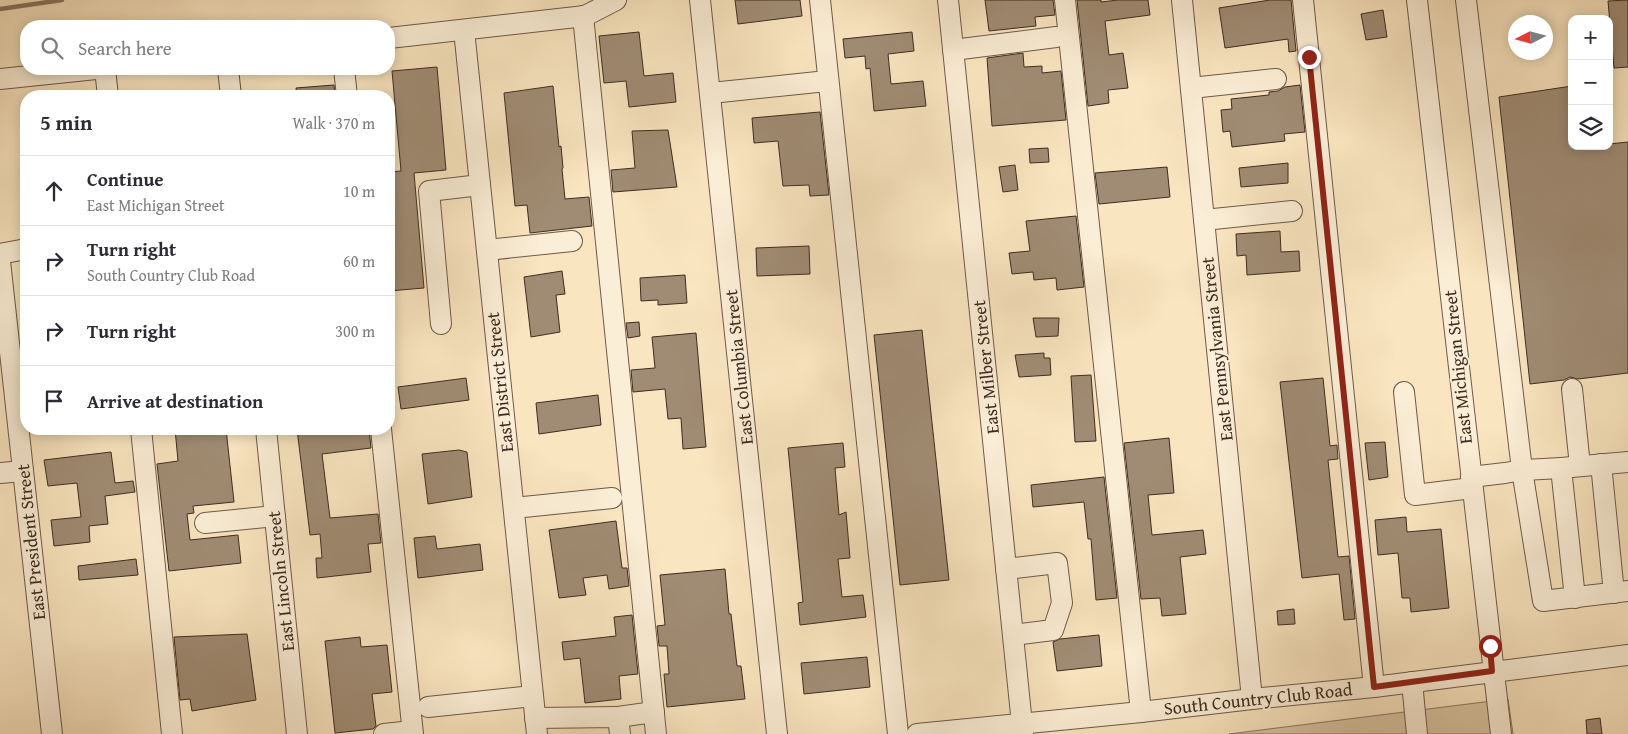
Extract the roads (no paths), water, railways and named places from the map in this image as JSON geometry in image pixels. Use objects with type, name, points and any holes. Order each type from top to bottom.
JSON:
[{"type":"street","points":[[395,37],[583,16],[616,0]]},
{"type":"street","name":"East Columbia Street","points":[[700,0],[777,734]]},
{"type":"street","points":[[820,0],[827,82],[898,734]]},
{"type":"street","name":"East Milber Street","points":[[948,0],[1023,728]]},
{"type":"street","points":[[1065,0],[1141,712]]},
{"type":"street","name":"East Pennsylvania Street","points":[[1182,0],[1252,699]]},
{"type":"street","points":[[1303,0],[1374,687]]},
{"type":"street","name":"East Michigan Street","points":[[1417,0],[1492,671],[1501,734]]},
{"type":"street","points":[[1466,0],[1522,470],[1543,602],[1621,592],[1601,464]]},
{"type":"street","points":[[583,16],[656,734]]},
{"type":"street","name":"East District Street","points":[[464,30],[536,726]]},
{"type":"street","points":[[953,50],[1056,37]]},
{"type":"street","points":[[0,78],[32,75]]},
{"type":"street","points":[[106,75],[107,90]]},
{"type":"street","points":[[229,75],[230,90]]},
{"type":"street","points":[[345,75],[346,90]]},
{"type":"street","points":[[1191,88],[1276,79]]},
{"type":"street","points":[[711,93],[827,82]]},
{"type":"street","points":[[441,324],[429,191],[480,185]]},
{"type":"street","points":[[1204,220],[1292,211]]},
{"type":"street","points":[[487,250],[572,241]]},
{"type":"street","points":[[0,254],[20,250]]},
{"type":"street","name":"East President Street","points":[[0,261],[52,734]]},
{"type":"street","points":[[1572,388],[1570,467],[1575,598]]},
{"type":"street","points":[[1404,392],[1415,495],[1522,470],[1628,462]]},
{"type":"street","points":[[142,435],[172,734]]},
{"type":"street","name":"East Lincoln Street","points":[[267,435],[297,734]]},
{"type":"street","points":[[382,435],[413,733],[384,734]]},
{"type":"street","points":[[0,473],[23,471]]},
{"type":"street","points":[[514,508],[612,498]]},
{"type":"street","points":[[205,523],[275,516]]},
{"type":"street","points":[[1006,569],[1057,563],[1062,603],[1053,630],[1013,635]]},
{"type":"street","name":"South Country Club Road","points":[[917,734],[1023,728],[1141,712],[1374,687],[1628,655]]},
{"type":"street","points":[[1412,682],[1417,734]]},
{"type":"street","points":[[428,707],[533,696]]},
{"type":"street","points":[[536,726],[619,725],[654,712]]},
{"type":"waterway","points":[[0,9],[62,0]]}]
